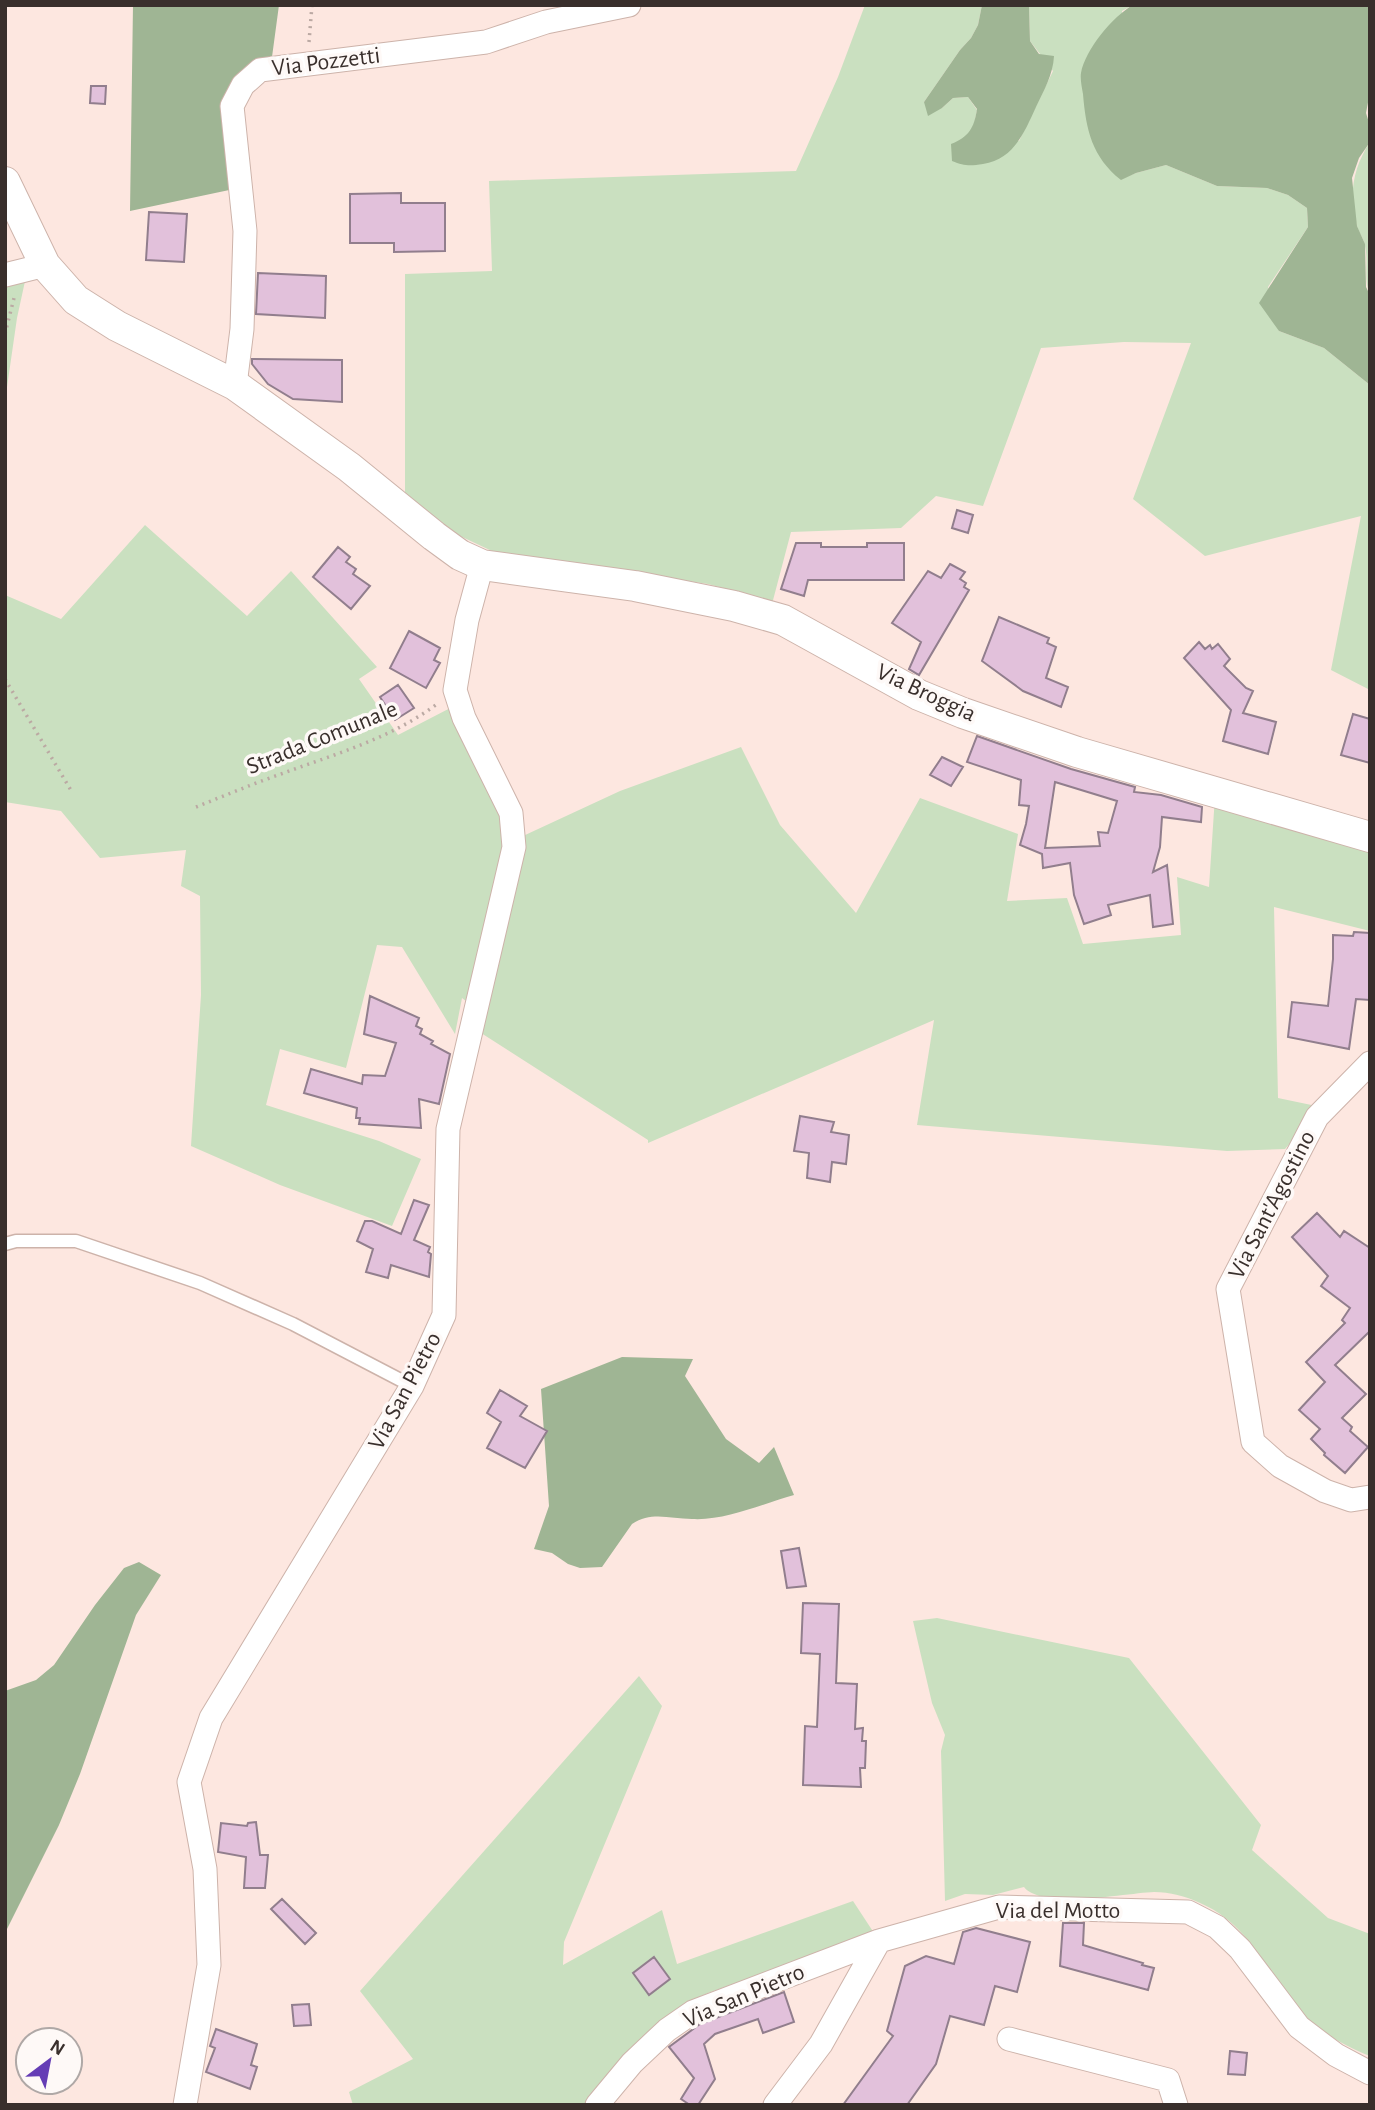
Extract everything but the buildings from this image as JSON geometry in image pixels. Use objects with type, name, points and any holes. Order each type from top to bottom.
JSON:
[{"type":"street","name":"Via Pozzetti","points":[[235,385],[242,329],[246,231],[232,106],[243,85],[260,70],[486,42],[546,22],[629,5]]},
{"type":"street","points":[[5,182],[23,271],[117,326],[235,385],[349,467],[460,555],[482,565]]},
{"type":"street","name":"Via San Pietro","points":[[185,2105],[209,1965],[205,1869],[190,1782],[211,1718],[412,1386],[444,1315],[448,1129],[514,847],[511,813],[464,718],[455,690],[467,620],[482,565]]},
{"type":"street","name":"Via Broggia","points":[[482,565],[635,586],[734,606],[783,620],[919,695],[963,713],[1077,752],[1370,837]]},
{"type":"street","name":"Via Sant'Agostino","points":[[1370,1063],[1317,1117],[1228,1289],[1252,1442],[1280,1466],[1325,1491],[1351,1500],[1370,1497]]},
{"type":"street","name":"Via del Motto","points":[[879,1941],[999,1906],[1188,1913],[1217,1927],[1240,1949],[1299,2027],[1336,2055],[1370,2073]]},
{"type":"street","points":[[775,2105],[821,2044],[879,1941]]},
{"type":"street","name":"Via San Pietro","points":[[597,2105],[632,2063],[667,2030],[693,2012],[879,1941]]},
{"type":"street","points":[[1009,2039],[1168,2080],[1177,2105]]},
{"type":"lane","points":[[5,1244],[16,1241],[76,1241],[188,1279],[293,1324],[412,1386]]},
{"type":"path","points":[[306,65],[312,5]]},
{"type":"path","points":[[5,334],[23,271]]},
{"type":"path","points":[[5,679],[72,792]]},
{"type":"path","name":"Strada Comunale","points":[[196,807],[362,746],[419,717],[455,690]]},
{"type":"green space","points":[[133,5],[279,5],[272,57],[235,94],[234,189],[130,211]]},
{"type":"green space","points":[[865,5],[982,5],[978,25],[971,38],[924,102],[942,108],[953,98],[968,97],[977,110],[974,125],[966,138],[1019,141],[1053,71],[1030,41],[1029,5],[1133,5],[1122,11],[1121,179],[1166,165],[1217,186],[1267,188],[1288,195],[1307,208],[1308,227],[1268,287],[1279,331],[1324,348],[1370,385],[1370,690],[1331,670],[1361,516],[1205,556],[1133,499],[1191,343],[1124,342],[1041,348],[983,506],[936,496],[901,528],[791,532],[772,604],[764,599],[708,584],[494,552],[458,535],[405,495],[405,274],[492,271],[489,181],[796,171],[838,77]]},
{"type":"green space","points":[[982,5],[1029,5],[1030,41],[1039,54],[1054,56],[1048,82],[1017,143],[1003,157],[994,161],[967,165],[952,161],[951,144],[970,131],[977,109],[968,97],[953,98],[928,116],[924,102],[971,38],[978,25]]},
{"type":"green space","points":[[1133,5],[1370,5],[1370,92],[1366,113],[1370,126],[1370,142],[1359,158],[1352,178],[1357,226],[1365,244],[1366,287],[1370,295],[1370,385],[1324,348],[1279,331],[1259,303],[1308,227],[1307,208],[1288,195],[1267,188],[1217,186],[1166,165],[1121,180],[1103,162],[1092,142],[1086,119],[1081,73],[1088,54],[1101,34]]},
{"type":"green space","points":[[1370,142],[1370,295],[1366,252],[1354,215],[1353,193],[1356,172]]},
{"type":"green space","points":[[27,272],[17,318],[5,401],[5,282]]},
{"type":"green space","points":[[145,525],[247,616],[291,571],[377,667],[359,679],[398,735],[458,704],[523,836],[620,791],[741,747],[780,825],[856,913],[920,798],[1018,834],[1007,901],[1067,898],[1083,944],[1181,935],[1177,877],[1209,887],[1215,796],[1370,837],[1370,931],[1274,907],[1278,1098],[1321,1107],[1285,1149],[1227,1151],[917,1125],[934,1020],[648,1143],[648,1140],[467,1024],[470,1004],[462,998],[455,1034],[402,947],[377,945],[346,1068],[280,1049],[266,1105],[379,1141],[421,1159],[392,1226],[280,1185],[191,1146],[201,995],[200,896],[181,886],[186,850],[100,858],[61,811],[5,802],[5,595],[61,619]]},
{"type":"green space","points":[[622,1357],[693,1359],[685,1376],[726,1439],[759,1463],[774,1447],[794,1495],[743,1511],[705,1519],[654,1517],[639,1520],[632,1524],[602,1567],[580,1568],[568,1564],[552,1553],[534,1549],[549,1506],[541,1389]]},
{"type":"green space","points":[[139,1562],[161,1575],[136,1615],[80,1774],[59,1825],[5,1933],[5,1691],[36,1680],[54,1665],[124,1568]]},
{"type":"green space","points":[[937,1618],[1129,1658],[1261,1825],[1252,1850],[1328,1918],[1370,1934],[1370,2056],[1308,2021],[1289,2000],[1234,1925],[1219,1913],[1189,1898],[1154,1892],[1106,1897],[1048,1898],[1034,1894],[1024,1887],[993,1895],[965,1894],[945,1901],[941,1751],[945,1735],[932,1703],[913,1621]]},
{"type":"green space","points":[[639,1676],[662,1706],[564,1942],[563,1965],[662,1910],[677,1964],[853,1901],[874,1933],[684,2004],[592,2105],[353,2105],[349,2092],[413,2059],[360,1991]]}]
